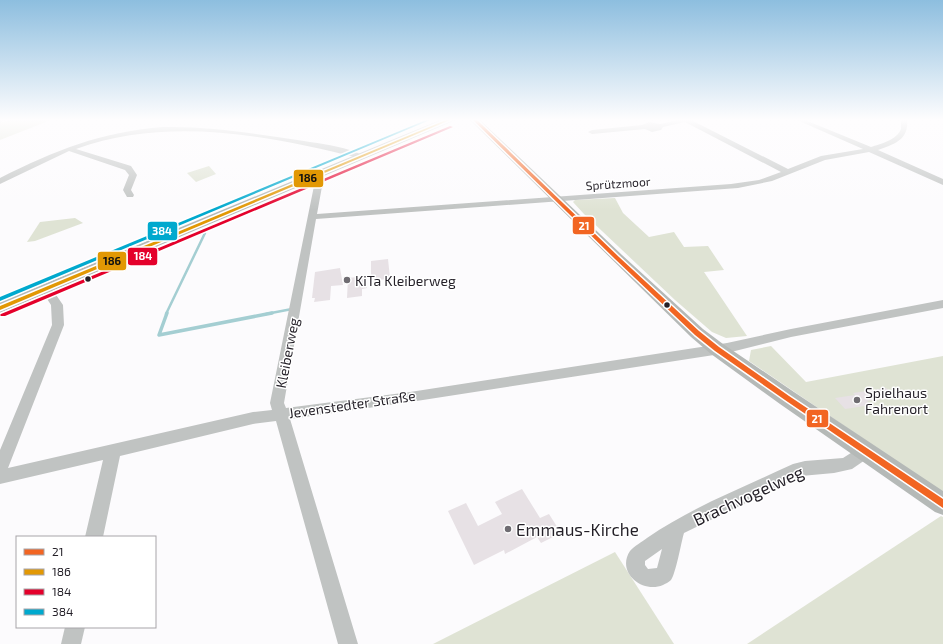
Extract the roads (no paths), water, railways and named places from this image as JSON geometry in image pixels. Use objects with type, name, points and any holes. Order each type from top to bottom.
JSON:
[{"type":"street","points":[[0,181],[67,150]]},
{"type":"street","points":[[72,150],[128,168],[132,171],[133,175],[128,190],[130,195]]},
{"type":"street","points":[[335,150],[359,156]]},
{"type":"street","points":[[0,308],[374,150]]},
{"type":"street","points":[[506,150],[663,302],[717,349],[943,504]]},
{"type":"street","points":[[744,150],[787,172]]},
{"type":"street","name":"Sprützmoor","points":[[312,217],[731,187],[762,182],[822,159],[866,150]]},
{"type":"street","points":[[873,150],[943,182]]},
{"type":"street","name":"Kleiberweg","points":[[316,174],[319,181],[277,403],[348,644]]},
{"type":"street","points":[[0,469],[58,325],[57,305],[46,288]]},
{"type":"street","name":"Jevenstedter Straße","points":[[0,477],[253,418],[402,398],[717,349],[943,304]]},
{"type":"street","points":[[94,536],[113,451]]},
{"type":"street","name":"Brachvogelweg","points":[[677,528],[799,469],[808,466],[832,466],[847,464],[865,451]]},
{"type":"street","points":[[71,644],[75,628]]},
{"type":"waterway","points":[[166,314],[205,233]]},
{"type":"waterway","points":[[266,314],[292,309]]},
{"type":"waterway","points":[[167,313],[159,335],[272,313]]},
{"type":"place","name":"KiTa Kleiberweg","points":[[347,280]]},
{"type":"place","name":"Spielhaus Fahrenort","points":[[857,400]]},
{"type":"place","name":"Emmaus-Kirche","points":[[508,529]]}]
